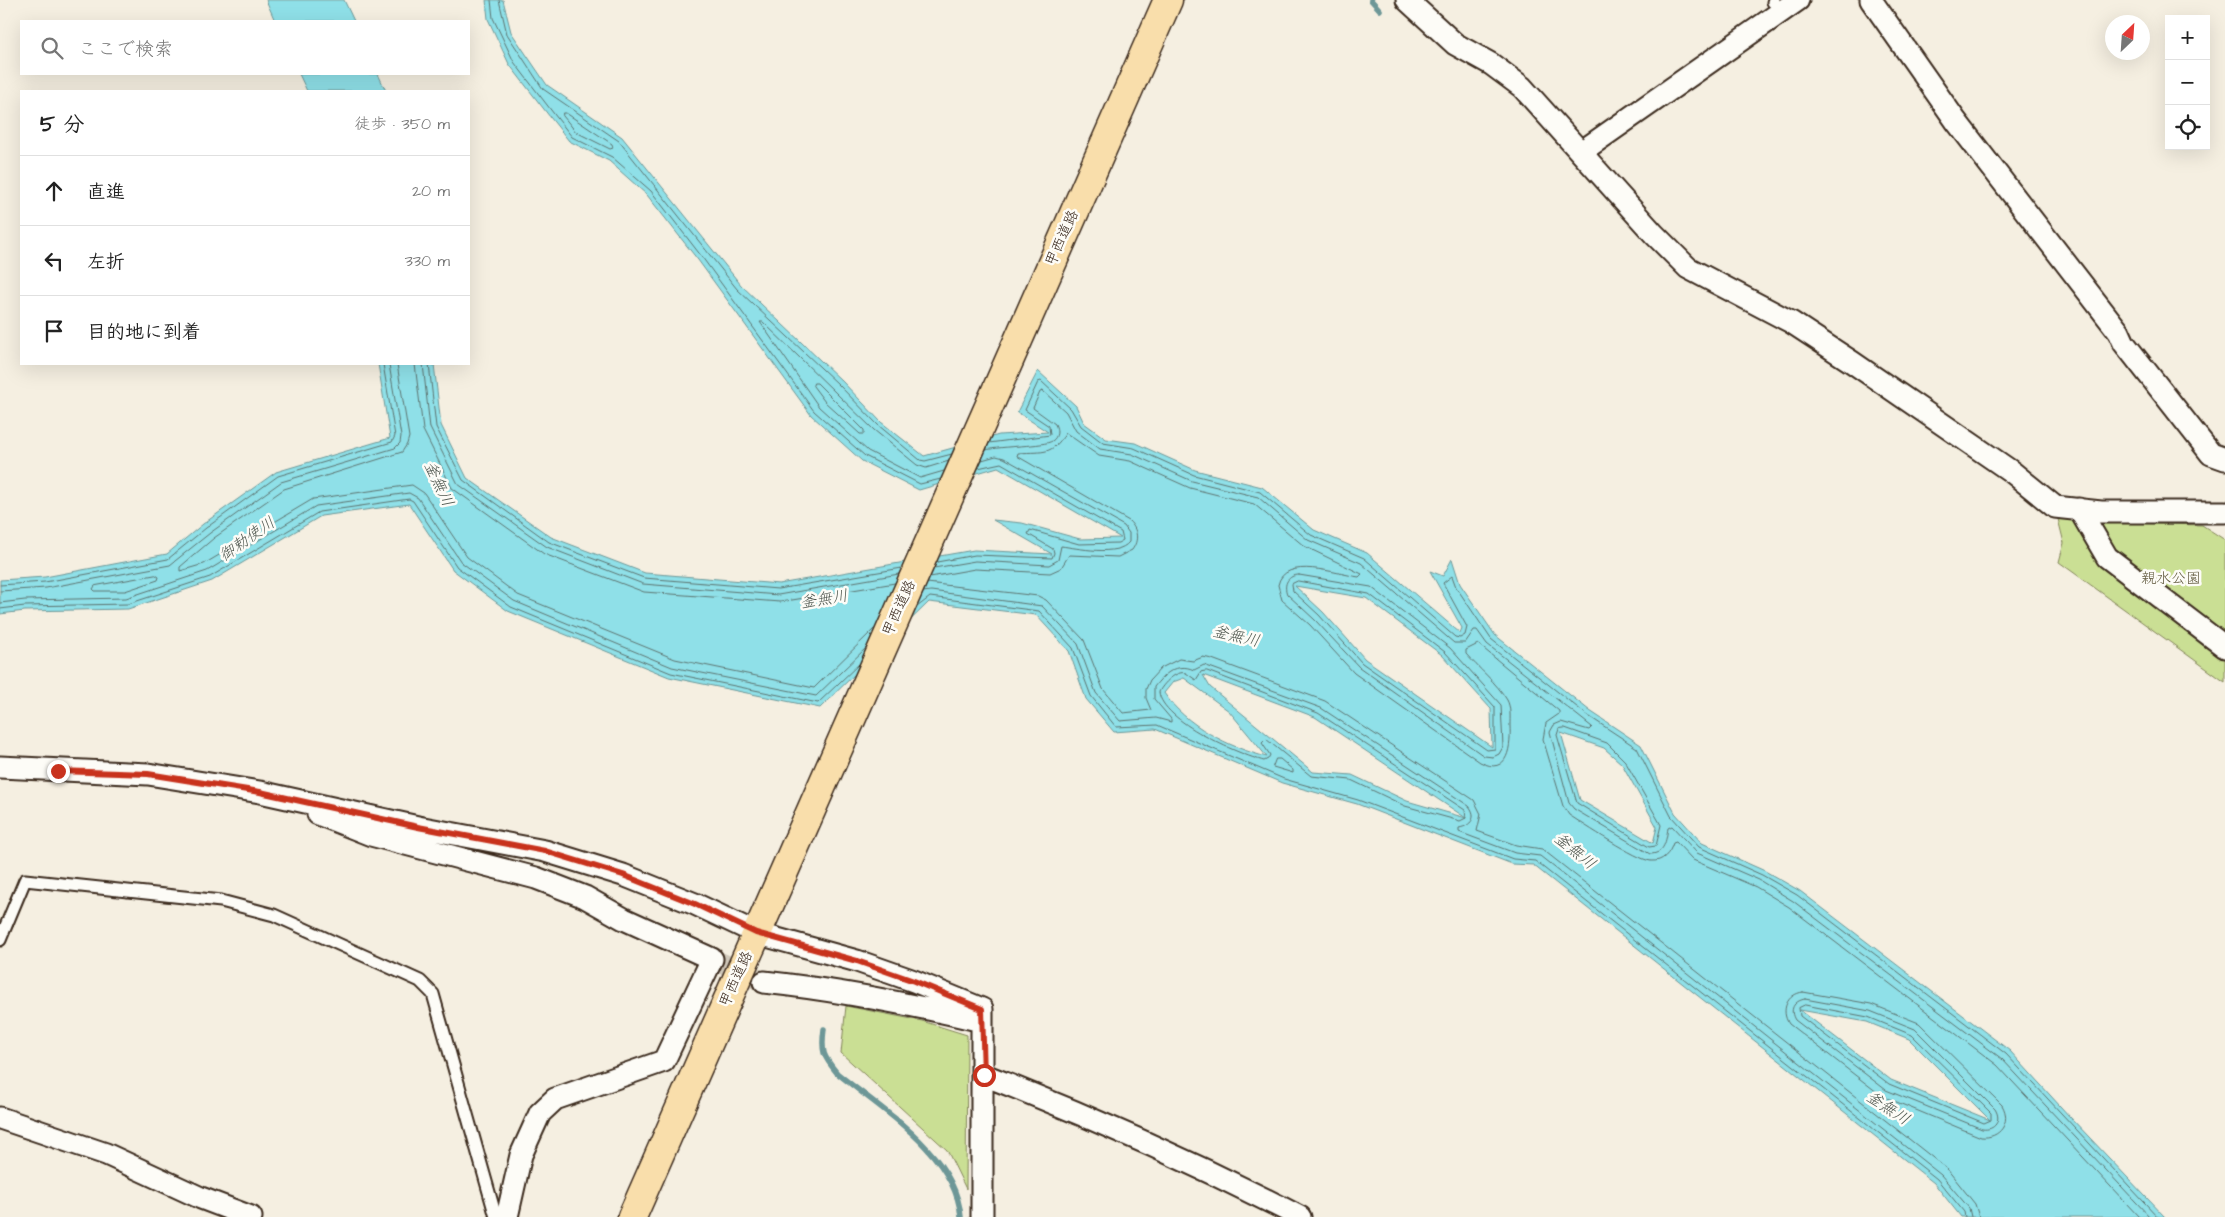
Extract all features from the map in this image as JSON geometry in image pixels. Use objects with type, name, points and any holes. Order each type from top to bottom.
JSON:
[{"type":"highway","name":"甲西道路","points":[[632,1217],[768,904],[1168,0]]},
{"type":"street","points":[[1407,0],[1455,44],[1491,64],[1522,87],[1688,268],[1791,322],[2012,472],[2055,507],[2101,512],[2225,512]]},
{"type":"street","points":[[1581,152],[1798,0]]},
{"type":"street","points":[[1871,0],[1956,121],[2118,332],[2124,343],[2211,454],[2225,459]]},
{"type":"street","points":[[2078,509],[2107,557],[2225,647]]},
{"type":"street","points":[[0,767],[148,774],[287,798],[418,827],[545,851],[623,875],[695,904],[756,933],[857,961],[914,981],[982,1009],[984,1075],[982,1217]]},
{"type":"street","points":[[287,798],[325,818],[371,835],[536,878],[585,896],[624,919],[712,959],[664,1061],[555,1099],[540,1113],[521,1155],[507,1217]]},
{"type":"street","points":[[764,982],[883,998],[982,1021]]},
{"type":"street","points":[[984,1075],[1092,1117],[1246,1189],[1300,1217]]},
{"type":"street","points":[[0,1118],[106,1154],[201,1198],[251,1217]]},
{"type":"lane","points":[[0,940],[25,880],[222,902],[256,910],[274,915],[420,981],[433,994],[496,1217]]},
{"type":"green space","name":"親水公園","points":[[2055,507],[2087,522],[2202,525],[2225,540],[2225,682],[2059,562],[2064,543]]},
{"type":"green space","points":[[846,1006],[922,1021],[967,1035],[966,1189],[947,1150],[841,1053]]},
{"type":"water","points":[[266,0],[344,0],[354,20],[275,20]]},
{"type":"water","points":[[486,0],[503,0],[511,32],[547,85],[622,137],[741,285],[842,381],[881,422],[924,456],[999,435],[1048,432],[1017,412],[1038,371],[1076,406],[1084,423],[1106,439],[1135,443],[1195,470],[1262,487],[1314,530],[1367,553],[1460,633],[1462,628],[1430,571],[1443,576],[1452,559],[1460,584],[1495,635],[1590,711],[1641,745],[1675,813],[1702,843],[1765,871],[1800,891],[2010,1051],[2165,1217],[1961,1217],[1934,1183],[1533,865],[1512,864],[1357,804],[1282,783],[1155,729],[1114,732],[1086,699],[1069,651],[1036,615],[929,602],[820,708],[669,677],[508,611],[453,570],[409,504],[321,516],[212,581],[128,609],[25,611],[0,614],[0,580],[45,577],[167,554],[203,524],[276,472],[390,438],[378,365],[434,365],[441,425],[467,478],[551,537],[645,573],[779,584],[974,550],[1052,554],[993,520],[1022,523],[1080,539],[1121,538],[998,467],[919,490],[862,461],[811,415],[698,260],[647,195],[609,161],[569,141],[509,64],[488,19]],"holes":[[[1295,586],[1366,598],[1442,655],[1491,709],[1492,747],[1365,659],[1323,612]],[[1203,675],[1315,717],[1466,818],[1407,801],[1352,775],[1313,772],[1210,687]],[[1184,678],[1229,711],[1267,757],[1238,748],[1210,734],[1196,725],[1173,705],[1164,693],[1173,682]],[[1561,733],[1604,748],[1622,764],[1657,827],[1653,843],[1580,800]],[[1800,1010],[1867,1022],[1909,1039],[1990,1120],[1891,1080]]]},
{"type":"water","points":[[299,75],[378,75],[386,90],[307,90]]},
{"type":"waterway","points":[[1371,0],[1380,10]]},
{"type":"waterway","points":[[824,1029],[824,1053],[837,1073],[895,1118],[931,1154],[946,1173],[956,1194],[961,1217]]},
{"type":"tunnel","points":[[712,959],[764,982]]},
{"type":"route","points":[[58,771],[148,774],[260,792],[418,827],[545,851],[623,875],[695,904],[756,933],[857,961],[914,981],[982,1009],[984,1075]]},
{"type":"water label","name":"釜無川","points":[[439,484]]},
{"type":"water label","name":"御勅使川","points":[[247,539]]},
{"type":"water label","name":"釜無川","points":[[824,599]]},
{"type":"water label","name":"釜無川","points":[[1236,636]]},
{"type":"water label","name":"釜無川","points":[[1575,851]]},
{"type":"water label","name":"釜無川","points":[[1888,1108]]}]
